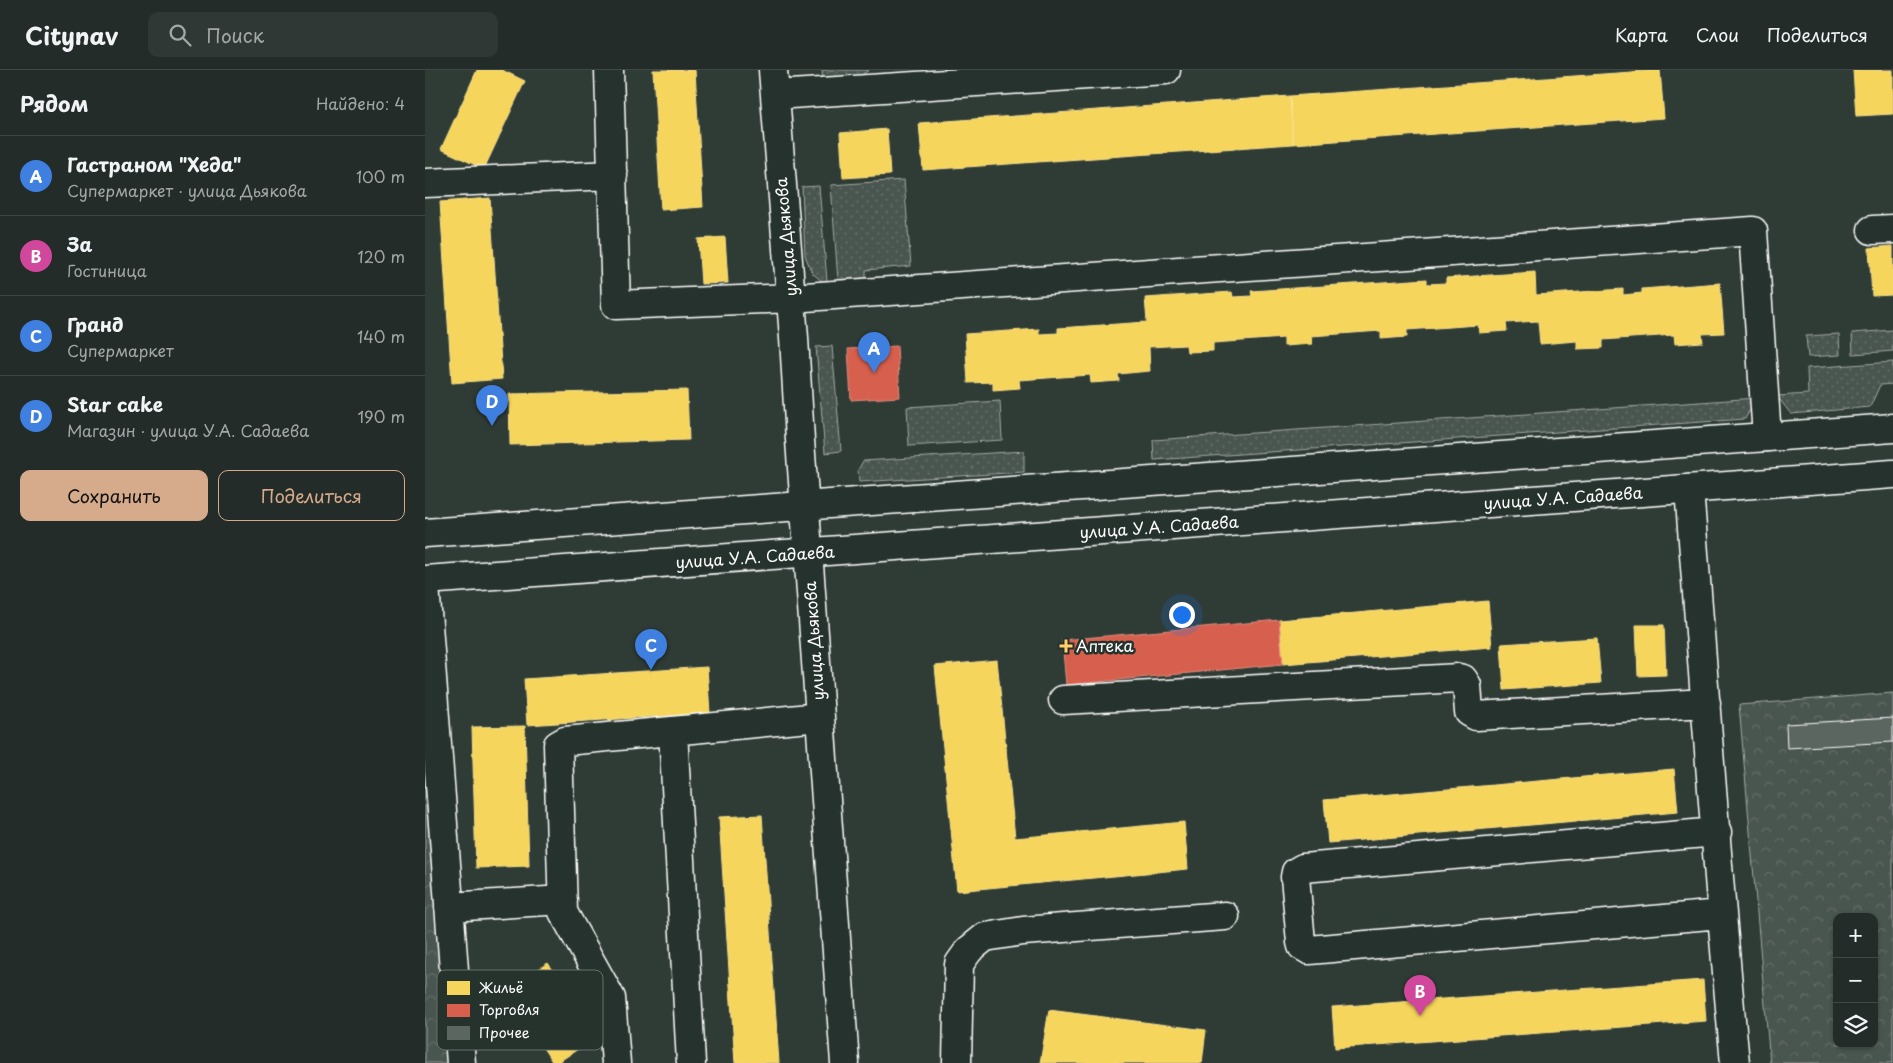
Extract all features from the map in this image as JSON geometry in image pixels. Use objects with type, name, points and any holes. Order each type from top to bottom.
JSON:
[{"type":"main road","points":[[609,70],[616,305],[791,298],[1753,232],[1767,437]]},
{"type":"main road","points":[[774,82],[1166,70]]},
{"type":"main road","name":"улица Дьякова","points":[[774,82],[845,1063]]},
{"type":"main road","points":[[425,183],[613,175]]},
{"type":"main road","points":[[425,533],[1893,428]]},
{"type":"main road","name":"улица У.А. Садаева","points":[[425,580],[808,554],[1893,474]]},
{"type":"main road","points":[[1689,488],[1717,832],[1721,914],[1735,1063]]},
{"type":"main road","points":[[425,586],[454,970]]},
{"type":"main road","points":[[1063,700],[1459,678],[1465,681],[1469,712],[1476,716],[1706,703]]},
{"type":"main road","points":[[595,970],[563,912],[558,745],[565,741],[820,717]]},
{"type":"main road","points":[[673,731],[691,1063]]},
{"type":"main road","points":[[1717,832],[1303,868],[1296,872],[1295,877],[1301,942],[1302,946],[1309,950],[1721,914]]},
{"type":"main road","points":[[449,907],[563,900]]},
{"type":"main road","points":[[957,1063],[959,964],[969,950],[985,936],[1023,930],[1225,916]]},
{"type":"main road","points":[[603,984],[611,998],[615,1063]]},
{"type":"main road","points":[[460,1050],[461,1063]]},
{"type":"green space","points":[[822,70],[869,70],[851,82],[823,83]]},
{"type":"green space","points":[[904,180],[911,266],[866,270],[866,280],[838,281],[831,185]]},
{"type":"green space","points":[[819,186],[827,281],[822,281],[812,273],[805,255],[802,187]]},
{"type":"green space","points":[[1893,330],[1893,351],[1853,354],[1852,333]]},
{"type":"green space","points":[[1839,334],[1840,355],[1808,357],[1806,336]]},
{"type":"green space","points":[[832,346],[841,451],[825,453],[816,347]]},
{"type":"green space","points":[[1893,362],[1893,384],[1880,385],[1870,407],[1791,414],[1777,396],[1808,394],[1807,368]]},
{"type":"green space","points":[[1757,398],[1745,419],[1154,460],[1153,440]]},
{"type":"green space","points":[[1000,401],[1002,440],[909,446],[907,407]]},
{"type":"green space","points":[[1024,451],[1024,472],[859,482],[858,470],[863,461]]},
{"type":"green space","points":[[1893,693],[1893,1063],[1770,1063],[1739,705]]},
{"type":"green space","points":[[425,728],[442,970],[437,970],[437,1050],[448,1050],[449,1063],[425,1063]]},
{"type":"building: Жильё","points":[[477,70],[502,70],[525,81],[484,169],[441,149]]},
{"type":"building: Жильё","points":[[653,70],[695,70],[703,207],[661,210]]},
{"type":"building: Жильё","points":[[1660,70],[1664,118],[1293,144],[1290,96]]},
{"type":"building: Жильё","points":[[1853,70],[1893,70],[1893,114],[1856,116]]},
{"type":"building: Жильё","points":[[1290,96],[1293,144],[923,170],[919,123]]},
{"type":"building: Жильё","points":[[887,129],[890,175],[843,178],[840,133]]},
{"type":"building: Жильё","points":[[490,198],[502,379],[452,383],[440,202]]},
{"type":"building: Жильё","points":[[725,237],[728,283],[701,284],[698,239]]},
{"type":"building: Жильё","points":[[1893,246],[1893,295],[1872,296],[1869,248]]},
{"type":"building: Жильё","points":[[1535,272],[1536,295],[1623,289],[1623,295],[1642,293],[1642,289],[1720,283],[1724,333],[1702,334],[1703,342],[1675,344],[1674,335],[1603,340],[1603,348],[1577,349],[1577,341],[1540,344],[1538,321],[1506,323],[1507,331],[1479,333],[1478,325],[1407,330],[1407,337],[1381,339],[1381,331],[1311,336],[1312,344],[1284,346],[1284,338],[1213,343],[1213,351],[1187,352],[1186,345],[1149,347],[1150,371],[1118,374],[1119,381],[1091,383],[1090,375],[1019,380],[1020,388],[993,390],[993,382],[968,383],[965,334],[1039,329],[1039,334],[1058,333],[1058,328],[1147,322],[1145,298],[1232,292],[1233,297],[1252,296],[1251,291],[1427,279],[1427,284],[1446,283],[1446,278]]},
{"type":"building: Жильё","points":[[687,390],[689,440],[510,445],[509,394]]},
{"type":"building: Жильё","points":[[1488,601],[1492,647],[1283,664],[1279,620]]},
{"type":"building: Жильё","points":[[1636,625],[1664,625],[1666,675],[1638,676]]},
{"type":"building: Жильё","points":[[1597,638],[1601,683],[1504,690],[1501,644]]},
{"type":"building: Жильё","points":[[997,660],[1015,838],[1184,822],[1188,869],[957,891],[935,666]]},
{"type":"building: Жильё","points":[[707,667],[710,713],[527,725],[524,679]]},
{"type":"building: Жильё","points":[[525,726],[529,866],[476,868],[472,727]]},
{"type":"building: Жильё","points":[[1674,769],[1678,812],[1328,843],[1324,800]]},
{"type":"building: Жильё","points":[[762,815],[779,1063],[735,1063],[719,817]]},
{"type":"building: Жильё","points":[[548,963],[553,970],[537,970]]},
{"type":"building: Жильё","points":[[1703,980],[1706,1021],[1335,1048],[1332,1007]]},
{"type":"building: Жильё","points":[[1049,1010],[1206,1030],[1202,1063],[1040,1063]]},
{"type":"building: Жильё","points":[[544,1050],[576,1050],[557,1063],[553,1063]]},
{"type":"building: Торговля","points":[[897,346],[900,397],[851,400],[848,349]]},
{"type":"building: Торговля","points":[[1279,620],[1283,664],[1066,685],[1062,640]]},
{"type":"building: Прочее","points":[[1893,718],[1893,742],[1787,748],[1786,724]]},
{"type":"place","name":"Гастраном \"Хеда\"","points":[[874,373]]},
{"type":"place","name":"Star cake","points":[[492,426]]},
{"type":"place","name":"Аптека","points":[[1066,646]]},
{"type":"place","name":"Гранд","points":[[651,670]]},
{"type":"place","name":"За","points":[[1420,1016]]}]
